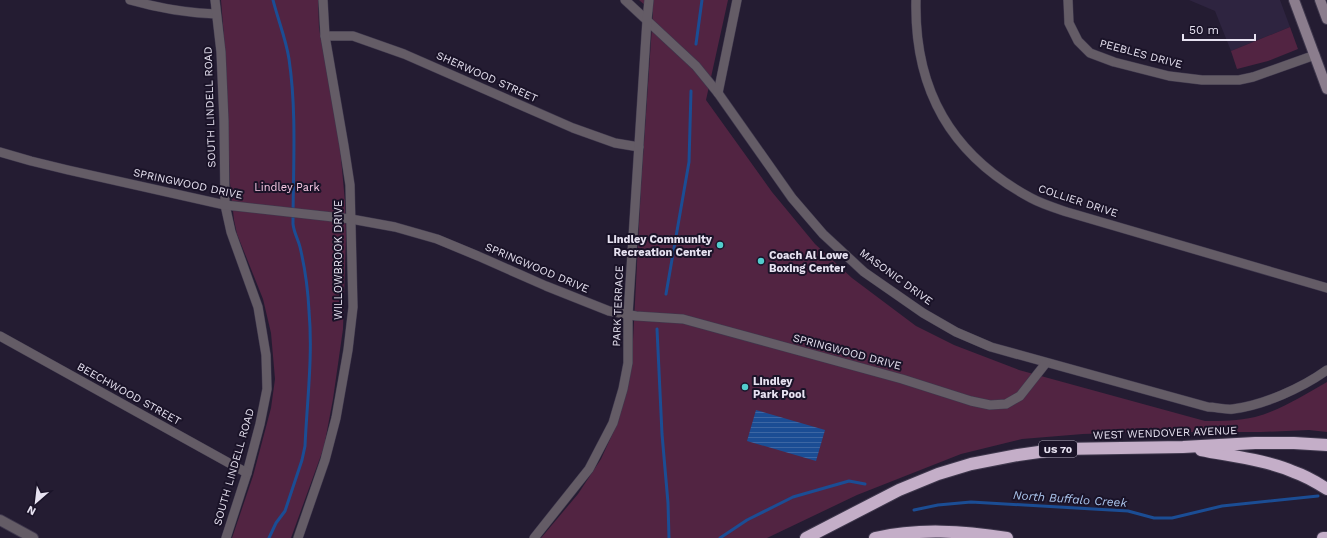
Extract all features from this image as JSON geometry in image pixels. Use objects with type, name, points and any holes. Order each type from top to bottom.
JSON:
[{"type":"highway","name":"WEST WENDOVER AVENUE","points":[[806,538],[899,490],[938,474],[971,464],[1018,454],[1060,449],[1255,443],[1327,445]]},
{"type":"highway","points":[[1183,446],[1293,471],[1311,479],[1327,489]]},
{"type":"highway","points":[[875,538],[926,532],[968,533],[1008,538]]},
{"type":"main road","points":[[1294,0],[1327,89]]},
{"type":"main road","points":[[1320,0],[1327,19]]},
{"type":"street","points":[[130,0],[156,6],[206,14],[216,14]]},
{"type":"street","name":"SOUTH LINDELL ROAD","points":[[215,0],[222,67],[226,206],[231,232],[258,308],[266,355],[267,389],[260,424],[247,473],[226,538]]},
{"type":"street","name":"WILLOWBROOK DRIVE","points":[[298,538],[325,460],[336,418],[347,357],[352,307],[350,185],[325,36],[323,0]]},
{"type":"street","name":"MASONIC DRIVE","points":[[625,0],[696,66],[718,93],[792,198],[823,234],[864,272],[923,313],[956,332],[991,347],[1208,407],[1232,409],[1262,402],[1288,393],[1327,370]]},
{"type":"street","name":"PARK TERRACE","points":[[534,538],[589,469],[606,440],[613,423],[623,389],[628,363],[628,314],[649,0]]},
{"type":"street","points":[[718,93],[737,0]]},
{"type":"street","name":"COLLIER DRIVE","points":[[916,0],[919,49],[926,79],[936,104],[951,130],[980,162],[1003,182],[1032,199],[1067,212],[1327,288]]},
{"type":"street","name":"PEEBLES DRIVE","points":[[1068,0],[1069,23],[1078,41],[1090,53],[1114,62],[1169,76],[1202,80],[1239,80],[1253,77],[1314,56]]},
{"type":"street","name":"SHERWOOD STREET","points":[[325,36],[353,36],[404,54],[573,128],[615,143],[639,147]]},
{"type":"street","name":"SPRINGWOOD DRIVE","points":[[0,152],[60,168],[226,206],[351,219],[395,227],[437,239],[546,286],[609,311],[683,319],[902,379],[971,401],[990,405],[1006,404],[1020,396],[1046,363]]},
{"type":"street","name":"BEECHWOOD STREET","points":[[0,336],[247,473]]},
{"type":"street","points":[[0,520],[33,538]]},
{"type":"shaded area","points":[[1189,0],[1280,0],[1290,27],[1231,51],[1215,11]]},
{"type":"green space","name":"Lindley Park","points":[[221,0],[318,0],[319,28],[340,147],[345,202],[346,237],[343,329],[333,399],[324,447],[291,538],[232,538],[253,476],[271,408],[275,379],[271,333],[263,299],[237,234],[234,220],[230,183]]},
{"type":"green space","points":[[639,0],[728,0],[706,100],[772,192],[815,244],[852,278],[916,326],[954,345],[1019,370],[1205,421],[1242,419],[1265,414],[1292,402],[1327,382],[1327,432],[1309,430],[1261,432],[1140,432],[1083,434],[1022,439],[961,454],[857,495],[767,538],[541,538],[578,494],[601,459],[616,426],[632,360],[641,186],[653,12]]},
{"type":"green space","points":[[1290,27],[1298,49],[1268,61],[1237,69],[1231,51]]},
{"type":"water","points":[[756,410],[825,430],[816,461],[747,441]]},
{"type":"waterway","points":[[269,538],[276,523],[285,511],[302,460],[305,446],[310,345],[309,303],[306,279],[300,247],[293,224],[294,120],[289,59],[273,0]]},
{"type":"waterway","points":[[696,44],[702,0]]},
{"type":"waterway","points":[[666,294],[689,162],[691,91]]},
{"type":"waterway","points":[[657,329],[669,538]]},
{"type":"waterway","name":"North Buffalo Creek","points":[[720,538],[747,520],[793,497],[849,481],[865,484]]},
{"type":"waterway","name":"North Buffalo Creek","points":[[914,510],[938,505],[971,502],[1128,511],[1154,518],[1172,518],[1222,506],[1318,496]]},
{"type":"place","name":"Lindley Community Recreation Center","points":[[720,245]]},
{"type":"place","name":"Coach Al Lowe Boxing Center","points":[[761,261]]},
{"type":"place","name":"Lindley Park Pool","points":[[745,387]]}]
